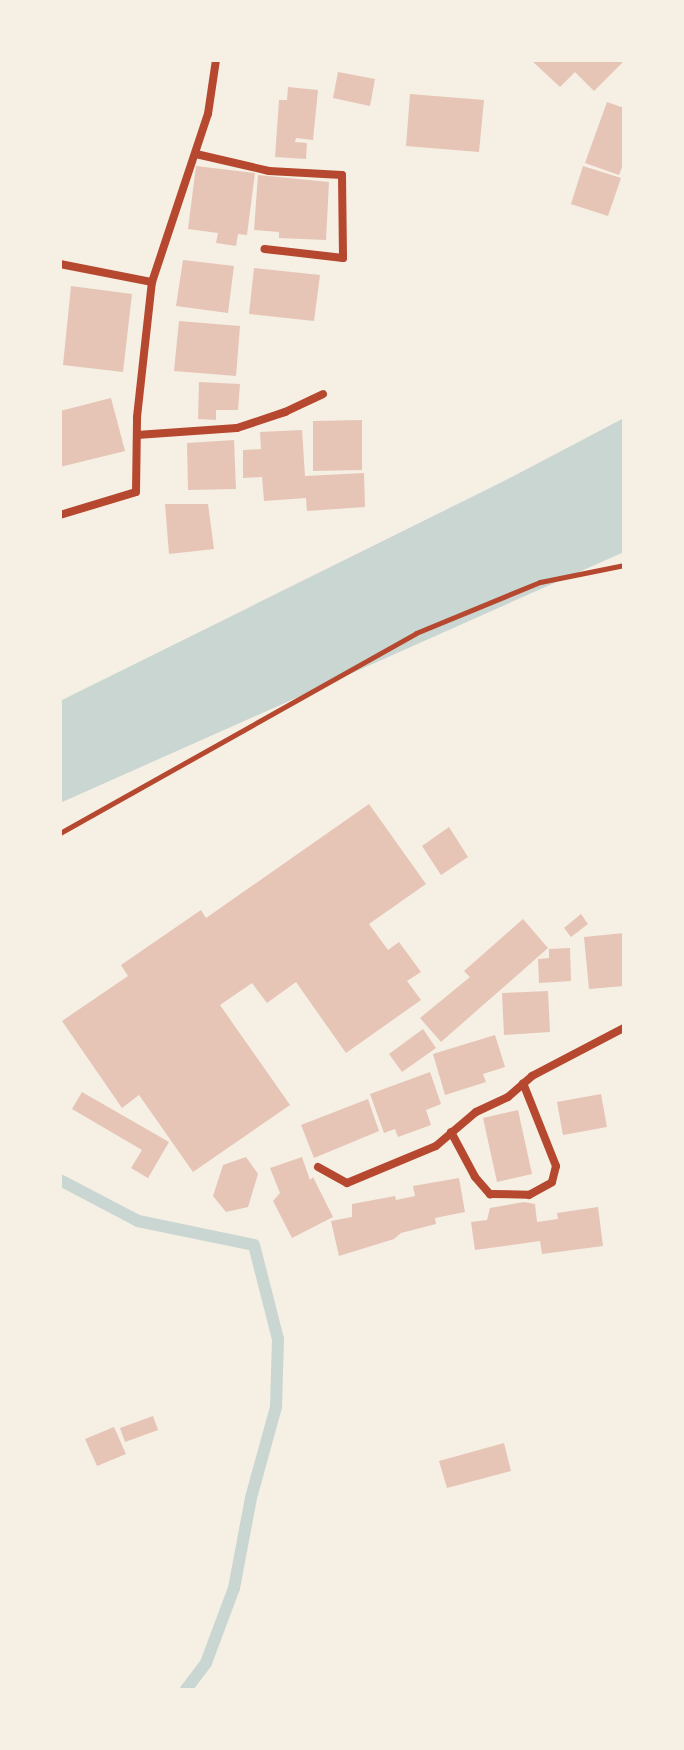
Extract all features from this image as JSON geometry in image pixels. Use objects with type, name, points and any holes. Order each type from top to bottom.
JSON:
[{"type":"street","points":[[60,515],[136,492],[137,435],[152,282],[208,114],[216,60]]},
{"type":"street","points":[[196,154],[269,171],[342,175],[343,258],[265,249]]},
{"type":"street","points":[[60,264],[152,282]]},
{"type":"street","points":[[137,435],[237,428],[285,412],[323,394]]},
{"type":"street","points":[[318,1167],[347,1183],[436,1146],[476,1112],[508,1097],[532,1076],[624,1028]]},
{"type":"street","points":[[451,1132],[475,1177],[490,1194],[529,1195],[552,1182],[556,1166],[523,1083]]},
{"type":"path","points":[[60,833],[416,633],[540,582],[624,565]]},
{"type":"shaded area","points":[[624,418],[624,552],[60,803],[60,701],[504,481]]},
{"type":"building","points":[[531,60],[624,61],[594,91],[575,72],[560,87]]},
{"type":"building","points":[[338,72],[375,79],[370,106],[333,98]]},
{"type":"building","points":[[288,87],[318,90],[313,140],[296,138],[295,142],[307,143],[306,159],[275,157],[279,100],[287,100]]},
{"type":"building","points":[[410,94],[484,100],[479,152],[406,146]]},
{"type":"building","points":[[607,102],[624,108],[624,162],[619,175],[585,163]]},
{"type":"building","points":[[196,166],[255,173],[247,235],[238,234],[236,246],[216,243],[218,233],[188,229]]},
{"type":"building","points":[[583,166],[621,178],[608,216],[571,204]]},
{"type":"building","points":[[258,175],[329,182],[326,240],[279,238],[279,232],[254,230]]},
{"type":"building","points":[[183,260],[234,266],[228,313],[176,306]]},
{"type":"building","points":[[254,268],[320,275],[314,321],[249,314]]},
{"type":"building","points":[[71,286],[132,294],[123,372],[63,365]]},
{"type":"building","points":[[179,321],[240,326],[236,376],[174,371]]},
{"type":"building","points":[[199,382],[240,384],[238,410],[216,410],[216,420],[198,419]]},
{"type":"building","points":[[111,398],[125,451],[60,467],[60,411]]},
{"type":"building","points":[[362,420],[362,470],[313,471],[313,421]]},
{"type":"building","points":[[302,430],[305,476],[364,473],[365,507],[307,511],[306,498],[264,501],[262,477],[243,478],[243,450],[261,449],[260,432]]},
{"type":"building","points":[[234,440],[236,489],[188,490],[187,443]]},
{"type":"building","points":[[165,504],[208,504],[214,549],[169,554]]},
{"type":"building","points":[[369,804],[426,884],[369,924],[388,950],[399,942],[421,972],[407,981],[421,1000],[346,1053],[296,982],[267,1003],[252,983],[220,1005],[290,1105],[193,1172],[139,1095],[122,1108],[62,1021],[128,976],[121,965],[201,910],[206,918]]},
{"type":"building","points":[[449,827],[468,857],[441,875],[422,846]]},
{"type":"building","points":[[581,914],[588,924],[571,937],[564,928]]},
{"type":"building","points":[[523,919],[548,948],[441,1042],[420,1018],[470,977],[464,971]]},
{"type":"building","points":[[624,933],[624,986],[589,989],[584,937]]},
{"type":"building","points":[[570,948],[571,981],[539,983],[538,959],[549,958],[549,949]]},
{"type":"building","points":[[548,991],[550,1032],[504,1035],[502,993]]},
{"type":"building","points":[[423,1029],[436,1048],[402,1072],[389,1054]]},
{"type":"building","points":[[495,1035],[505,1067],[483,1074],[486,1082],[445,1095],[433,1054]]},
{"type":"building","points":[[430,1072],[441,1104],[426,1110],[431,1125],[398,1137],[395,1129],[384,1133],[370,1094]]},
{"type":"building","points":[[82,1092],[169,1142],[148,1178],[131,1168],[142,1150],[72,1109]]},
{"type":"building","points":[[601,1094],[607,1127],[563,1135],[557,1102]]},
{"type":"building","points":[[368,1099],[379,1131],[314,1158],[301,1125]]},
{"type":"building","points":[[518,1110],[532,1174],[497,1182],[483,1118]]},
{"type":"building","points":[[246,1157],[258,1174],[248,1207],[226,1212],[213,1196],[223,1165]]},
{"type":"building","points":[[302,1157],[310,1180],[313,1177],[333,1217],[292,1238],[273,1201],[280,1193],[270,1168]]},
{"type":"building","points":[[459,1178],[465,1212],[435,1218],[436,1224],[401,1233],[394,1239],[339,1256],[331,1221],[352,1217],[352,1204],[395,1196],[396,1200],[415,1196],[413,1186]]},
{"type":"building","points":[[524,1202],[535,1204],[537,1222],[558,1219],[557,1213],[598,1207],[603,1246],[542,1254],[540,1241],[475,1250],[471,1222],[487,1220],[490,1208]]},
{"type":"building","points":[[153,1416],[158,1430],[125,1442],[120,1428]]},
{"type":"building","points":[[114,1427],[126,1454],[97,1466],[85,1439]]},
{"type":"building","points":[[504,1443],[511,1471],[447,1488],[439,1461]]},
{"type":"waterway","points":[[60,1180],[138,1221],[254,1245],[278,1339],[276,1407],[251,1498],[234,1588],[206,1663],[186,1690]]}]
